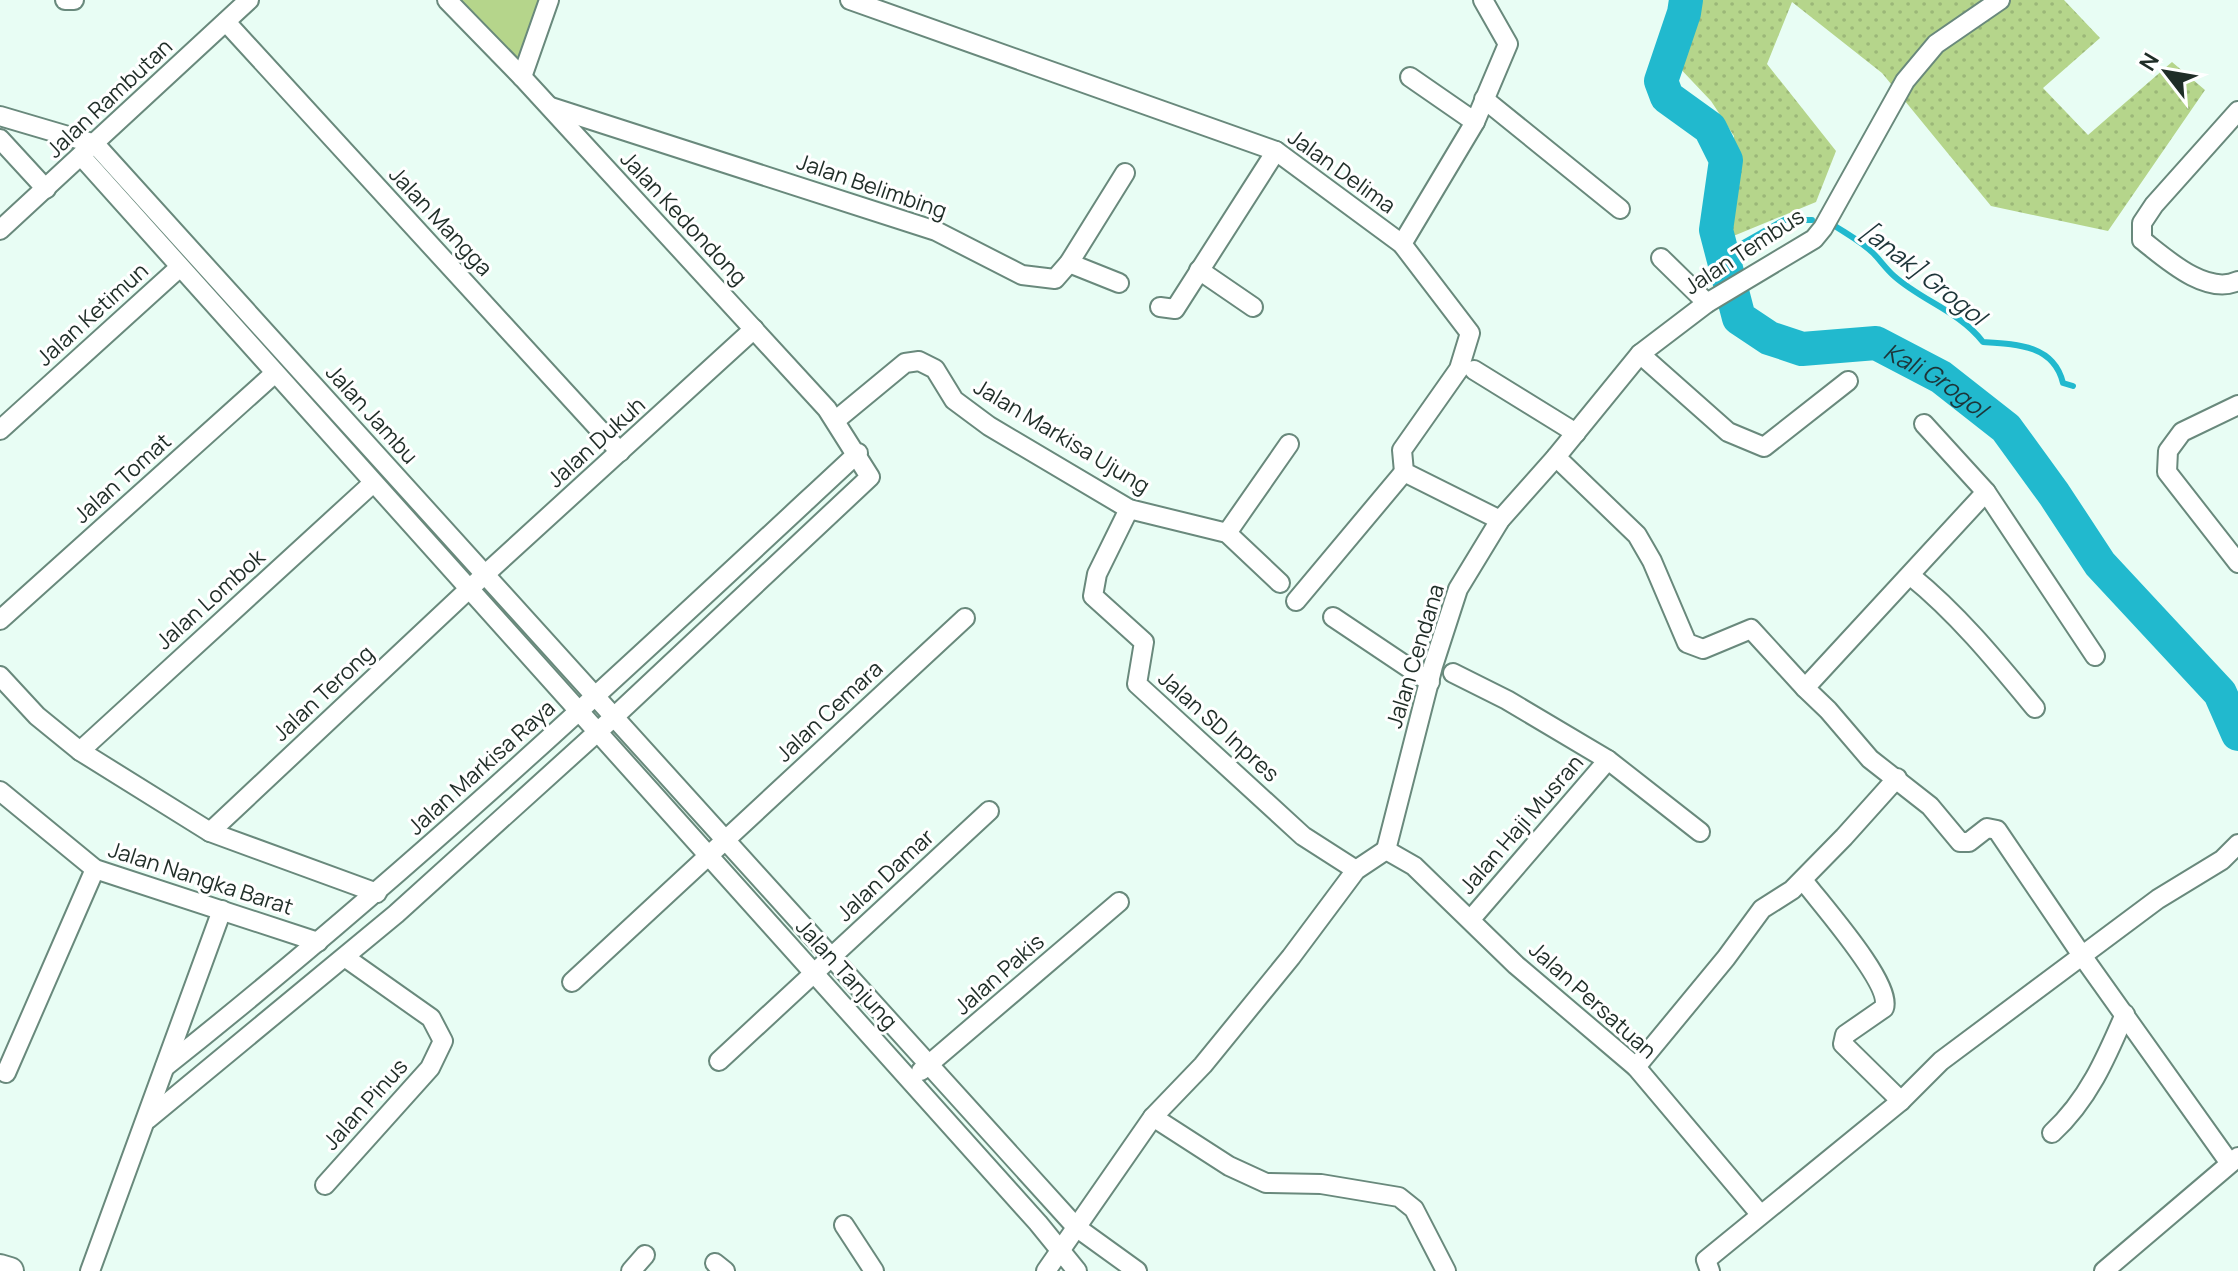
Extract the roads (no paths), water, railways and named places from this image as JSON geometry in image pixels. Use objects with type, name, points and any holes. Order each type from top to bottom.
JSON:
[{"type":"main road","points":[[0,1268],[10,1271]]},
{"type":"street","points":[[65,0],[74,0]]},
{"type":"street","name":"Jalan Rambutan","points":[[0,230],[249,0]]},
{"type":"street","name":"Jalan Kedondong","points":[[447,0],[522,77],[836,420],[870,473],[869,479],[614,717]]},
{"type":"street","points":[[522,77],[549,0]]},
{"type":"street","name":"Jalan Delima","points":[[850,0],[1276,151],[1402,244],[1470,333],[1459,369],[1402,450],[1404,472]]},
{"type":"street","points":[[1402,244],[1475,122],[1508,44],[1483,0]]},
{"type":"street","name":"Jalan Tembus","points":[[1556,457],[1640,354],[1712,300],[1818,235],[1905,81],[1936,44],[2000,0]]},
{"type":"street","name":"Jalan Mangga","points":[[226,22],[620,452]]},
{"type":"street","points":[[1410,77],[1475,122]]},
{"type":"street","points":[[1484,99],[1620,209]]},
{"type":"street","name":"Jalan Belimbing","points":[[548,106],[936,231],[1022,275],[1055,279],[1069,263]]},
{"type":"street","points":[[2238,111],[2154,205],[2142,223],[2142,240],[2184,274],[2220,284],[2238,281]]},
{"type":"street","points":[[0,116],[88,150]]},
{"type":"street","points":[[0,139],[46,189]]},
{"type":"street","name":"Jalan Jambu","points":[[88,150],[180,267],[598,732]]},
{"type":"street","name":"Jalan Jambu","points":[[88,150],[486,575],[614,717]]},
{"type":"street","points":[[1160,307],[1175,309],[1276,151]]},
{"type":"street","points":[[1119,283],[1069,263],[1125,173]]},
{"type":"street","points":[[1661,258],[1712,300]]},
{"type":"street","name":"Jalan Ketimun","points":[[0,430],[180,267]]},
{"type":"street","points":[[1199,270],[1253,307]]},
{"type":"street","name":"Jalan Dukuh","points":[[469,589],[754,329]]},
{"type":"street","points":[[1640,354],[1728,432],[1764,447],[1848,381]]},
{"type":"street","name":"Jalan Markisa Ujung","points":[[836,420],[905,363],[919,361],[935,369],[954,400],[989,426],[1129,509],[1227,533],[1280,583]]},
{"type":"street","points":[[1474,370],[1576,433]]},
{"type":"street","name":"Jalan Tomat","points":[[0,620],[275,373]]},
{"type":"street","points":[[2238,405],[2182,432],[2168,451],[2167,472],[2238,563]]},
{"type":"street","points":[[1924,424],[1986,492],[2095,656]]},
{"type":"street","points":[[1227,533],[1289,444]]},
{"type":"street","name":"Jalan Markisa Raya","points":[[165,1067],[377,893],[596,697],[858,453]]},
{"type":"street","points":[[1556,457],[1637,535],[1652,561],[1687,643],[1703,649],[1751,629],[1870,759],[1930,806],[1960,842],[1969,842],[1987,828],[1997,830],[2083,957],[2234,1159],[2104,1271]]},
{"type":"street","name":"Jalan Cendana","points":[[1386,850],[1458,589],[1500,520],[1556,457]]},
{"type":"street","points":[[1296,601],[1404,472],[1500,520]]},
{"type":"street","name":"Jalan Lombok","points":[[80,751],[373,483]]},
{"type":"street","points":[[1805,688],[1986,492]]},
{"type":"street","name":"Jalan SD Inpres","points":[[1129,509],[1097,574],[1093,596],[1144,642],[1137,684],[1303,836],[1356,870]]},
{"type":"street","points":[[1911,576],[1989,652],[2035,708]]},
{"type":"street","name":"Jalan Terong","points":[[210,832],[469,589]]},
{"type":"street","points":[[1333,617],[1430,682]]},
{"type":"street","name":"Jalan Cemara","points":[[725,839],[965,618]]},
{"type":"street","points":[[1453,673],[1507,700],[1608,760],[1700,832]]},
{"type":"street","points":[[0,676],[37,716],[80,751],[210,832],[377,893]]},
{"type":"street","points":[[148,1119],[346,958],[614,717]]},
{"type":"street","name":"Jalan Tanjung","points":[[614,717],[1076,1227],[1137,1271]]},
{"type":"street","name":"Jalan Tanjung","points":[[598,732],[1060,1248],[1077,1271]]},
{"type":"street","name":"Jalan Haji Musran","points":[[1471,919],[1608,760]]},
{"type":"street","points":[[1636,1067],[1726,958],[1762,909],[1803,880],[1897,778]]},
{"type":"street","name":"Jalan Nangka Barat","points":[[1,794],[95,869],[318,942]]},
{"type":"street","name":"Jalan Damar","points":[[719,1061],[989,811]]},
{"type":"street","points":[[572,982],[725,839]]},
{"type":"street","points":[[1710,1271],[1706,1260],[1901,1101],[1941,1061],[2158,899],[2222,860],[2238,844]]},
{"type":"street","points":[[1046,1271],[1153,1117],[1203,1065],[1291,957],[1356,870],[1386,850]]},
{"type":"street","name":"Jalan Persatuan","points":[[1386,850],[1414,866],[1516,965],[1636,1067],[1760,1214]]},
{"type":"street","points":[[6,1073],[95,869]]},
{"type":"street","points":[[1803,880],[1864,956],[1885,996],[1884,1008],[1845,1035],[1843,1044],[1901,1101]]},
{"type":"street","name":"Jalan Pakis","points":[[910,1081],[1119,902]]},
{"type":"street","points":[[90,1271],[222,910]]},
{"type":"street","name":"Jalan Pinus","points":[[325,1185],[430,1068],[443,1041],[431,1018],[346,958]]},
{"type":"street","points":[[2052,1133],[2075,1109],[2100,1071],[2125,1014]]},
{"type":"street","points":[[1153,1117],[1229,1166],[1266,1183],[1321,1184],[1399,1197],[1414,1209],[1446,1271]]},
{"type":"street","points":[[844,1225],[874,1271]]},
{"type":"street","points":[[631,1271],[645,1255]]},
{"type":"waterway","name":"Kali Grogol","points":[[1686,0],[1661,81],[1667,97],[1710,128],[1726,160],[1716,230],[1739,318],[1769,338],[1802,349],[1876,343],[1941,377],[2006,428],[2100,564],[2220,693],[2238,734]]},
{"type":"waterway","name":"[anak] Grogol","points":[[1722,255],[1784,220],[1812,220]]},
{"type":"waterway","name":"[anak] Grogol","points":[[1832,224],[1868,249],[1905,285],[1963,322],[1983,342],[2021,346],[2043,354],[2058,370],[2063,383],[2073,386]]}]
